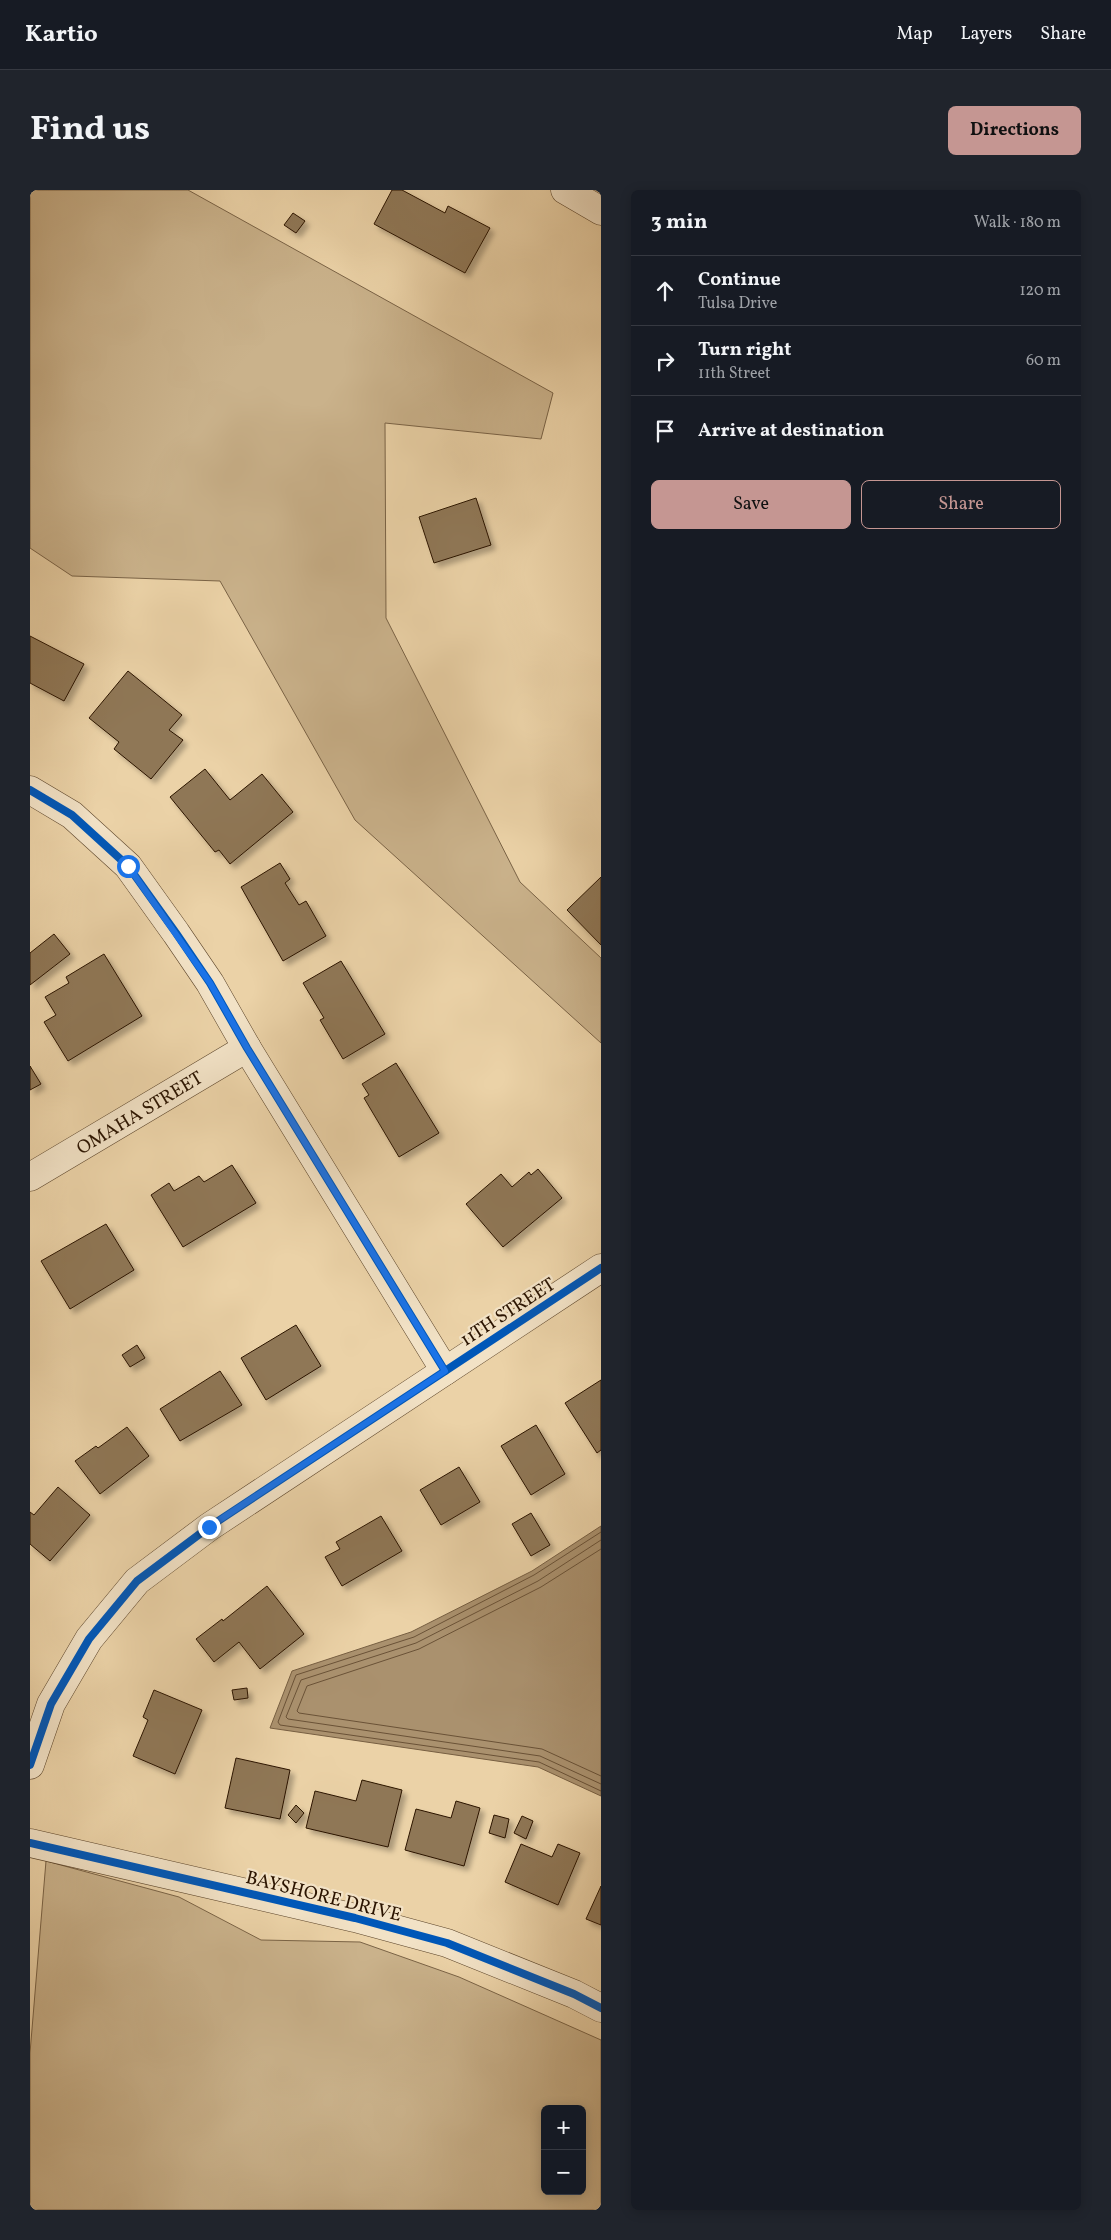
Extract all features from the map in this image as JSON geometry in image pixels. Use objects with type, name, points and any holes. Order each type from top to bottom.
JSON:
[{"type":"street","points":[[565,190],[601,211]]},
{"type":"street","points":[[30,790],[72,815],[128,866],[210,983],[247,1048],[445,1371]]},
{"type":"street","name":"OMAHA STREET","points":[[30,1177],[247,1048]]},
{"type":"street","name":"11TH STREET","points":[[30,1765],[51,1704],[89,1639],[137,1581],[180,1547],[601,1268]]},
{"type":"street","name":"BAYSHORE DRIVE","points":[[30,1843],[355,1918],[447,1943],[574,1994],[601,2008]]},
{"type":"shaded area","points":[[30,190],[188,190],[553,393],[541,439],[385,423],[386,618],[520,882],[601,958],[601,1043],[355,820],[220,581],[72,576],[30,548]]},
{"type":"shaded area","points":[[46,1861],[179,1897],[261,1940],[360,1942],[459,1977],[601,2040],[601,2210],[30,2210],[30,2053]]},
{"type":"water","points":[[601,1526],[601,1796],[538,1767],[270,1728],[292,1671],[411,1632],[532,1571]]},
{"type":"building","points":[[392,190],[402,190],[445,213],[448,206],[490,228],[465,273],[374,224]]},
{"type":"building","points":[[293,213],[305,221],[296,233],[284,225]]},
{"type":"building","points":[[476,498],[491,545],[434,563],[419,517]]},
{"type":"building","points":[[30,636],[84,664],[64,701],[30,683]]},
{"type":"building","points":[[128,671],[182,715],[169,730],[183,740],[151,779],[114,749],[119,742],[89,718]]},
{"type":"building","points":[[205,769],[230,800],[262,774],[293,812],[230,864],[219,850],[215,852],[170,797]]},
{"type":"building","points":[[280,863],[290,879],[285,883],[299,905],[306,901],[326,936],[283,961],[241,887]]},
{"type":"building","points":[[601,877],[601,945],[567,910]]},
{"type":"building","points":[[54,934],[70,954],[30,985],[30,953]]},
{"type":"building","points":[[104,954],[142,1016],[68,1061],[44,1022],[56,1015],[45,997],[69,983],[66,977]]},
{"type":"building","points":[[341,961],[385,1034],[343,1059],[320,1020],[324,1018],[303,983]]},
{"type":"building","points":[[396,1063],[439,1133],[399,1157],[364,1098],[369,1095],[362,1084]]},
{"type":"building","points":[[30,1066],[41,1084],[30,1090]]},
{"type":"building","points":[[232,1165],[256,1203],[183,1247],[151,1195],[169,1183],[174,1191],[199,1176],[204,1182]]},
{"type":"building","points":[[538,1169],[562,1198],[503,1247],[466,1204],[501,1174],[512,1187],[529,1172],[531,1175]]},
{"type":"building","points":[[106,1224],[134,1270],[70,1309],[41,1261]]},
{"type":"building","points":[[296,1325],[321,1366],[266,1400],[241,1358]]},
{"type":"building","points":[[137,1345],[145,1358],[130,1367],[122,1355]]},
{"type":"building","points":[[220,1371],[242,1405],[180,1441],[160,1409]]},
{"type":"building","points":[[601,1380],[601,1450],[597,1453],[565,1403]]},
{"type":"building","points":[[536,1425],[565,1474],[531,1495],[501,1446]]},
{"type":"building","points":[[127,1427],[149,1456],[100,1494],[75,1461],[96,1446],[98,1448]]},
{"type":"building","points":[[459,1467],[480,1502],[441,1525],[420,1490]]},
{"type":"building","points":[[58,1487],[90,1515],[50,1561],[30,1544],[30,1512],[34,1515]]},
{"type":"building","points":[[531,1513],[550,1545],[531,1556],[512,1524]]},
{"type":"building","points":[[381,1516],[402,1551],[342,1586],[325,1557],[340,1549],[336,1542]]},
{"type":"building","points":[[267,1586],[304,1634],[260,1669],[239,1642],[214,1662],[196,1639],[222,1619],[223,1621]]},
{"type":"building","points":[[247,1688],[248,1698],[234,1700],[232,1690]]},
{"type":"building","points":[[154,1690],[202,1710],[175,1774],[133,1756],[148,1720],[143,1717]]},
{"type":"building","points":[[236,1758],[290,1770],[280,1819],[225,1808]]},
{"type":"building","points":[[362,1780],[402,1790],[388,1847],[306,1828],[315,1791],[356,1801]]},
{"type":"building","points":[[456,1801],[480,1808],[464,1866],[405,1850],[416,1809],[451,1818]]},
{"type":"building","points":[[296,1805],[304,1813],[296,1823],[288,1815]]},
{"type":"building","points":[[494,1815],[509,1819],[505,1838],[489,1833]]},
{"type":"building","points":[[522,1816],[533,1821],[526,1839],[514,1833]]},
{"type":"building","points":[[521,1844],[552,1857],[558,1844],[580,1853],[558,1905],[505,1882]]},
{"type":"building","points":[[601,1886],[601,1925],[586,1919]]},
{"type":"cycle path","points":[[30,790],[72,815],[128,866],[176,933],[210,983],[247,1048],[445,1371]]},
{"type":"cycle path","points":[[30,1765],[51,1704],[89,1639],[137,1581],[209,1527],[601,1268]]},
{"type":"cycle path","points":[[30,1843],[355,1918],[447,1943],[574,1994],[601,2008]]},
{"type":"route","points":[[128,866],[210,983],[247,1048],[445,1371],[209,1527]]}]
